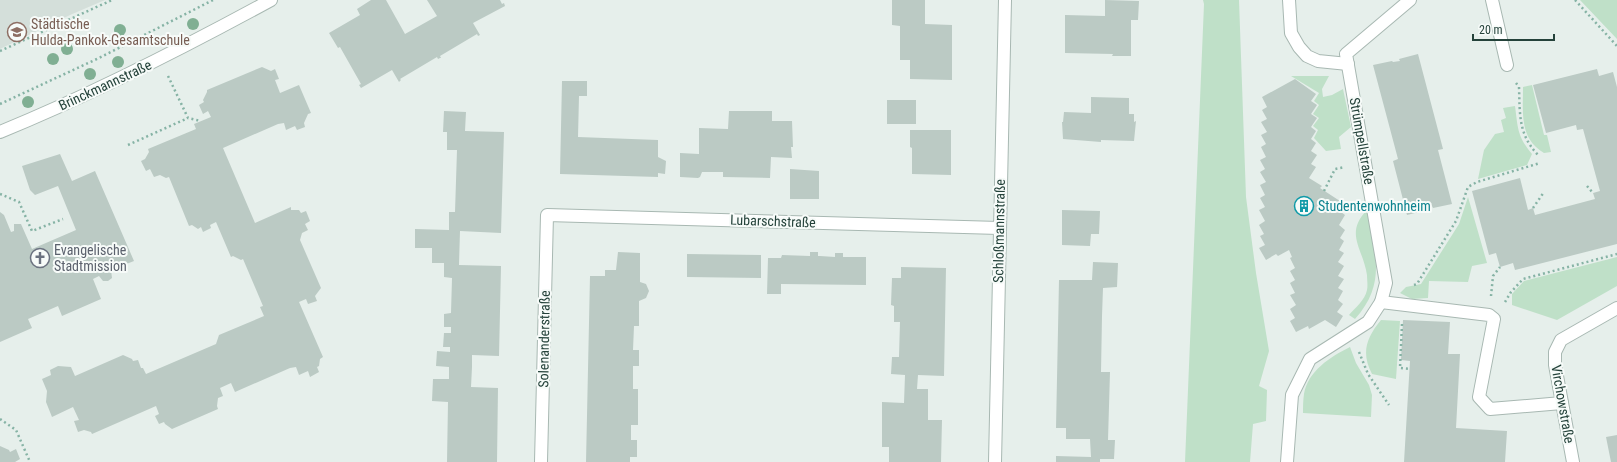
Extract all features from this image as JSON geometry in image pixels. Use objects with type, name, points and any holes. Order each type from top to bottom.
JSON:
[{"type":"street","name":"Brinckmannstraße","points":[[0,132],[34,118],[160,59],[271,0]]},
{"type":"street","name":"Schloßmannstraße","points":[[995,462],[1005,0]]},
{"type":"street","points":[[1289,0],[1291,33],[1303,52],[1307,56],[1318,61],[1348,64]]},
{"type":"street","name":"Strümpellstraße","points":[[1287,462],[1294,446],[1292,394],[1310,359],[1368,322],[1381,302],[1386,283],[1346,54],[1410,0]]},
{"type":"street","points":[[1492,0],[1507,65]]},
{"type":"street","name":"Lubarschstraße","points":[[547,215],[999,228]]},
{"type":"street","name":"Solenanderstraße","points":[[541,462],[547,215]]},
{"type":"street","points":[[1381,302],[1492,317],[1479,397],[1490,409],[1562,403]]},
{"type":"street","name":"Virchowstraße","points":[[1573,462],[1555,365],[1555,352],[1561,340],[1617,308]]},
{"type":"path","points":[[0,51],[112,0]]},
{"type":"path","name":"Brinckmannstraße","points":[[0,104],[99,58],[213,0]]},
{"type":"path","points":[[1575,0],[1617,46]]},
{"type":"path","points":[[160,59],[188,118]]},
{"type":"path","points":[[1507,65],[1518,87],[1521,127],[1530,147],[1538,155]]},
{"type":"path","points":[[128,144],[188,118],[200,121]]},
{"type":"path","points":[[1324,191],[1335,169],[1365,163]]},
{"type":"path","points":[[1386,283],[1412,286],[1417,284],[1456,221],[1468,187],[1477,182],[1540,163]]},
{"type":"path","points":[[1587,186],[1593,193]]},
{"type":"path","points":[[1534,208],[1544,192]]},
{"type":"path","points":[[0,194],[19,202],[32,231],[63,219]]},
{"type":"path","points":[[1492,317],[1523,279],[1617,254]]},
{"type":"path","points":[[1492,317],[1493,276],[1500,267]]},
{"type":"path","points":[[1402,323],[1400,368],[1410,370]]},
{"type":"path","points":[[1356,329],[1360,355],[1368,374],[1389,405]]},
{"type":"path","points":[[0,419],[16,430],[30,462]]},
{"type":"shaded area","name":"Städtische Hulda-Pankok-Gesamtschule","points":[[0,0],[105,0],[70,15],[0,49]]},
{"type":"green space","points":[[1203,0],[1239,0],[1246,197],[1256,273],[1269,351],[1259,386],[1267,390],[1266,421],[1253,424],[1250,462],[1185,462]]},
{"type":"green space","points":[[1580,0],[1617,0],[1617,39]]},
{"type":"green space","points":[[1291,76],[1329,76],[1322,89],[1323,97],[1332,95],[1343,89],[1351,127],[1339,137],[1341,149],[1326,151],[1314,138],[1318,130],[1313,126],[1319,118],[1313,114],[1319,105],[1314,101],[1319,93]]},
{"type":"green space","points":[[1532,85],[1544,135],[1547,135],[1551,152],[1544,153],[1536,147],[1526,132],[1523,115],[1523,87]]},
{"type":"green space","points":[[1515,106],[1521,137],[1532,154],[1527,165],[1478,179],[1484,150],[1495,134],[1504,132],[1501,120],[1506,118],[1503,108]]},
{"type":"green space","points":[[1468,197],[1487,263],[1472,266],[1468,282],[1429,281],[1428,298],[1412,299],[1400,293],[1406,287],[1421,284],[1459,224]]},
{"type":"green space","points":[[1367,210],[1375,254],[1375,280],[1372,293],[1365,306],[1355,319],[1349,315],[1366,294],[1367,288],[1365,265],[1356,234],[1360,219]]},
{"type":"green space","points":[[1617,257],[1617,286],[1557,320],[1512,305],[1512,294],[1524,281]]},
{"type":"green space","points":[[1381,320],[1400,321],[1396,379],[1372,374],[1367,359],[1366,352],[1369,339]]},
{"type":"green space","points":[[1350,347],[1356,363],[1369,385],[1372,395],[1371,417],[1303,413],[1304,394],[1310,378],[1328,360]]},
{"type":"building","points":[[371,0],[386,0],[405,34],[437,16],[427,0],[500,0],[505,6],[473,23],[480,35],[478,36],[477,34],[440,56],[441,58],[438,59],[437,57],[400,79],[401,80],[399,82],[392,70],[361,88],[359,85],[361,84],[340,47],[338,48],[329,33],[360,15],[357,9]]},
{"type":"building","points":[[892,0],[925,0],[925,24],[952,25],[952,80],[910,79],[910,60],[900,60],[900,26],[892,25]]},
{"type":"building","points":[[1105,0],[1139,1],[1138,20],[1131,20],[1131,56],[1065,53],[1065,15],[1105,16]]},
{"type":"building","name":"Studentenwohnheim","points":[[1418,54],[1443,149],[1438,150],[1452,204],[1433,208],[1432,206],[1426,208],[1427,210],[1407,215],[1393,161],[1398,159],[1373,65],[1400,61],[1399,59]]},
{"type":"building","points":[[262,67],[271,71],[275,69],[279,79],[275,80],[280,93],[299,85],[311,113],[308,114],[304,123],[305,127],[297,130],[295,126],[286,130],[284,123],[278,124],[223,148],[255,223],[291,207],[291,210],[299,210],[301,213],[306,211],[310,221],[305,224],[308,230],[302,233],[300,240],[321,288],[315,296],[317,301],[308,304],[306,299],[299,302],[323,357],[320,359],[319,366],[317,367],[319,372],[310,377],[308,371],[299,375],[296,367],[290,368],[235,392],[231,383],[220,388],[223,396],[218,398],[218,409],[172,429],[164,422],[159,424],[155,416],[159,414],[156,406],[92,434],[91,432],[84,430],[78,432],[74,421],[79,420],[73,407],[52,417],[46,402],[47,391],[42,379],[51,375],[50,370],[58,366],[71,367],[75,376],[123,355],[132,359],[133,361],[138,360],[141,368],[143,368],[146,374],[216,344],[219,335],[264,316],[260,307],[263,306],[243,259],[241,260],[233,256],[231,257],[216,222],[210,225],[211,228],[203,232],[201,227],[198,229],[192,225],[189,226],[169,177],[166,178],[160,175],[154,177],[150,169],[146,171],[141,161],[145,159],[149,152],[148,149],[196,129],[194,124],[211,117],[208,111],[203,114],[199,105],[204,102],[203,100],[207,90]]},
{"type":"building","points":[[1597,69],[1599,76],[1613,72],[1617,87],[1617,244],[1515,270],[1513,263],[1500,267],[1496,253],[1489,255],[1472,191],[1520,178],[1528,210],[1533,208],[1535,215],[1595,199],[1593,193],[1600,191],[1583,129],[1577,130],[1576,125],[1546,133],[1533,85]]},
{"type":"building","name":"Studentenwohnheim","points":[[1295,79],[1316,94],[1311,101],[1317,105],[1311,114],[1317,118],[1311,127],[1316,131],[1311,139],[1316,143],[1311,151],[1317,155],[1311,164],[1316,167],[1309,178],[1322,186],[1320,188],[1346,205],[1341,212],[1345,215],[1339,225],[1345,230],[1340,238],[1344,241],[1339,250],[1344,253],[1338,262],[1344,266],[1338,276],[1344,279],[1338,288],[1343,291],[1338,300],[1343,304],[1337,312],[1343,316],[1336,327],[1325,320],[1309,329],[1308,326],[1296,332],[1290,321],[1295,318],[1290,309],[1296,305],[1290,295],[1295,293],[1290,283],[1295,280],[1290,271],[1295,268],[1290,258],[1292,257],[1289,250],[1278,256],[1276,254],[1266,260],[1259,248],[1265,245],[1260,236],[1264,234],[1259,225],[1265,221],[1259,210],[1265,207],[1260,198],[1265,195],[1260,185],[1266,182],[1260,172],[1265,169],[1260,160],[1266,157],[1261,147],[1266,144],[1261,135],[1267,132],[1261,122],[1267,119],[1262,110],[1267,107],[1262,97]]},
{"type":"building","points":[[562,81],[587,81],[587,96],[579,96],[578,137],[658,140],[658,157],[666,161],[665,174],[658,173],[658,177],[560,174]]},
{"type":"building","points":[[1091,97],[1129,98],[1129,114],[1134,114],[1134,122],[1136,121],[1134,141],[1101,140],[1101,142],[1063,139],[1062,122],[1064,112],[1091,113]]},
{"type":"building","points":[[887,100],[916,100],[916,124],[887,124]]},
{"type":"building","points":[[444,111],[466,112],[465,131],[504,132],[501,233],[460,231],[459,265],[501,266],[499,356],[472,355],[471,387],[498,388],[497,462],[447,462],[448,402],[432,401],[433,379],[449,379],[449,367],[436,366],[437,351],[450,352],[450,347],[443,347],[444,333],[451,333],[451,327],[444,327],[444,314],[451,313],[452,278],[444,277],[444,263],[432,263],[432,248],[415,248],[415,229],[449,230],[449,212],[455,212],[457,150],[447,150],[447,132],[443,132]]},
{"type":"building","points":[[729,111],[772,111],[772,121],[792,121],[792,158],[771,157],[770,178],[723,177],[723,172],[702,172],[698,178],[680,177],[680,153],[699,154],[699,128],[728,129]]},
{"type":"building","points":[[910,130],[951,130],[951,175],[912,174]]},
{"type":"building","points":[[60,154],[72,181],[95,171],[134,261],[111,270],[112,278],[108,281],[103,281],[99,276],[93,279],[101,299],[62,316],[58,306],[28,319],[32,328],[0,342],[0,212],[4,215],[11,232],[14,231],[14,224],[21,224],[32,249],[76,230],[58,186],[35,195],[30,190],[22,166]]},
{"type":"building","points":[[790,169],[819,171],[819,199],[790,199]]},
{"type":"building","points":[[1062,210],[1100,211],[1099,234],[1091,234],[1090,246],[1062,245]]},
{"type":"building","points":[[618,252],[640,253],[640,282],[646,284],[649,291],[646,298],[639,301],[639,326],[634,326],[633,350],[639,350],[639,366],[633,366],[633,389],[638,389],[638,425],[631,425],[631,440],[637,440],[637,457],[630,457],[630,462],[586,462],[590,276],[605,276],[605,270],[616,270]]},
{"type":"building","points":[[810,252],[818,252],[818,256],[835,257],[835,253],[843,253],[843,257],[866,257],[866,285],[781,284],[781,294],[767,294],[768,258],[781,258],[782,255],[810,256]]},
{"type":"building","points":[[687,254],[761,255],[761,278],[687,277]]},
{"type":"building","points":[[1093,262],[1118,263],[1117,287],[1103,288],[1102,316],[1101,372],[1110,372],[1108,440],[1115,440],[1114,459],[1100,459],[1100,462],[1056,462],[1056,456],[1091,457],[1090,439],[1066,439],[1066,428],[1056,428],[1059,280],[1092,280]]},
{"type":"building","points":[[901,267],[946,268],[944,376],[918,375],[917,389],[928,389],[928,420],[942,420],[941,462],[889,462],[889,447],[882,447],[882,402],[904,403],[905,375],[891,374],[892,357],[899,357],[900,322],[894,322],[894,306],[891,305],[892,278],[901,278]]},
{"type":"building","points":[[1403,320],[1450,322],[1448,354],[1460,354],[1456,428],[1507,431],[1505,462],[1404,462],[1410,361],[1401,360]]},
{"type":"building","points":[[1617,435],[1617,462],[1611,462],[1606,437]]},
{"type":"building","points":[[0,446],[9,450],[10,452],[16,449],[20,459],[15,462],[0,462]]},
{"type":"place","name":"Städtische Hulda-Pankok-Gesamtschule","points":[[17,32]]},
{"type":"place","name":"Studentenwohnheim","points":[[1304,206]]},
{"type":"place","name":"Evangelische Stadtmission","points":[[40,258]]}]
